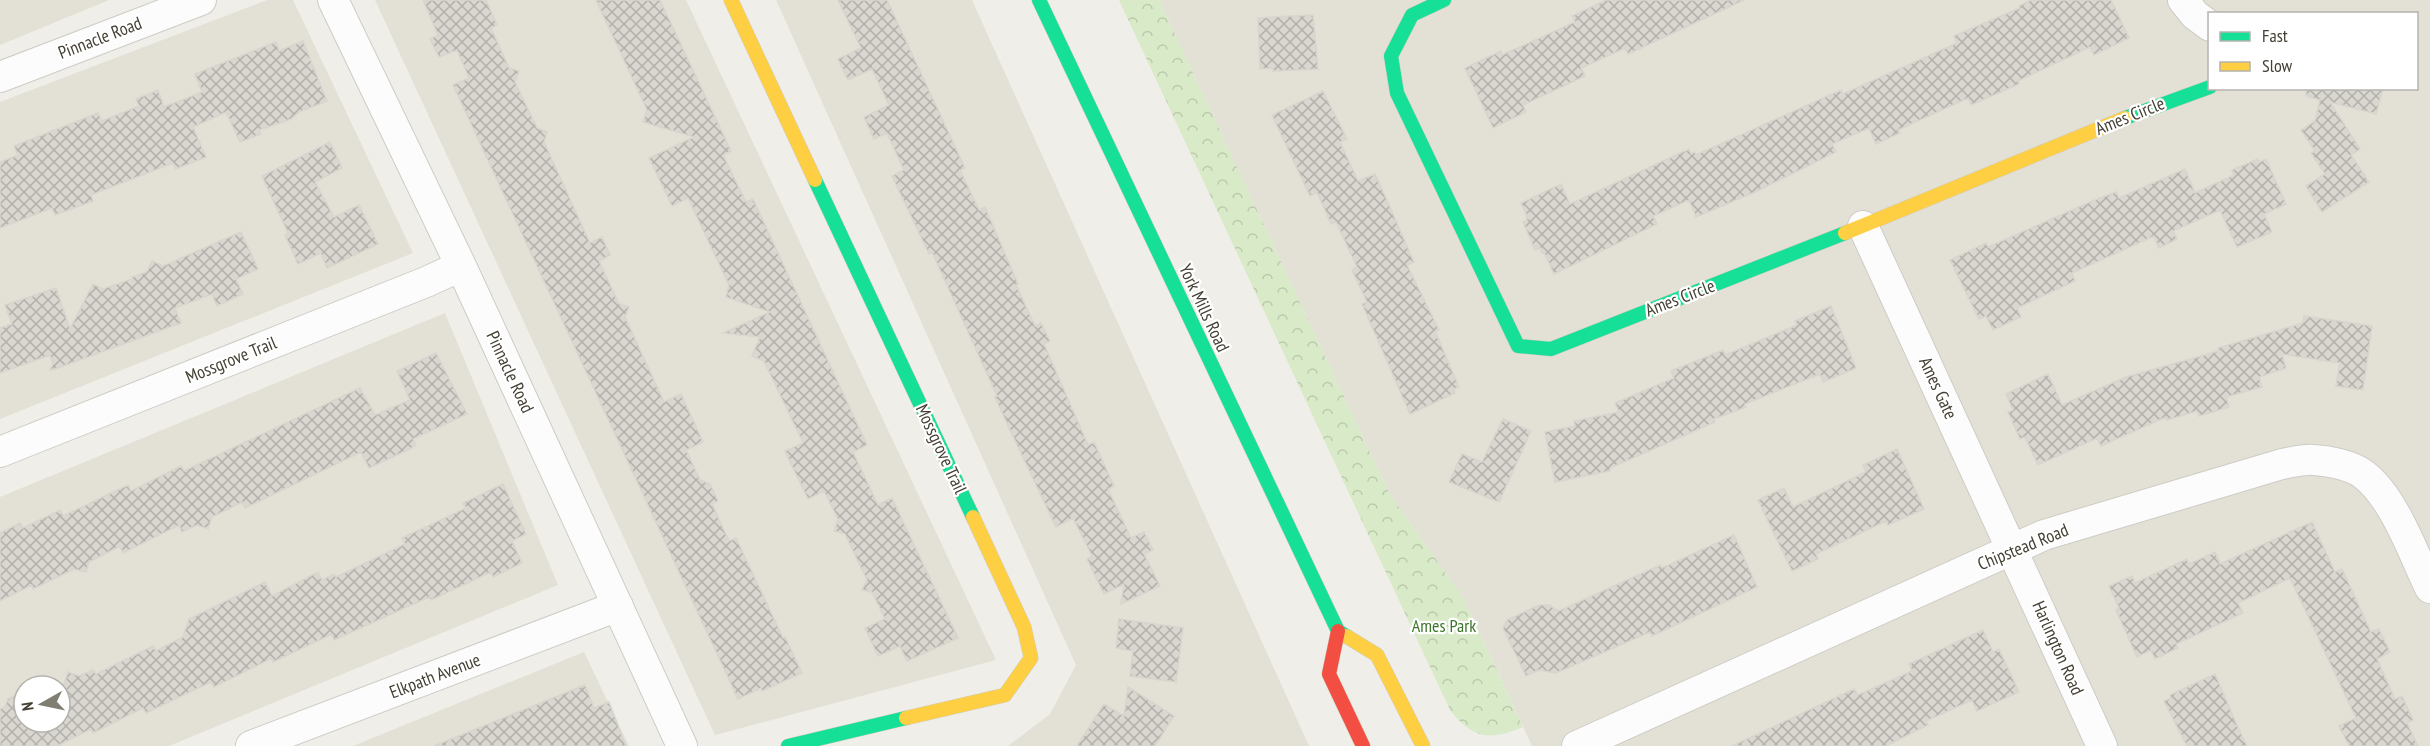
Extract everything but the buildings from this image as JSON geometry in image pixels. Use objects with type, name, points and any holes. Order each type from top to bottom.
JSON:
[{"type":"street","name":"Pinnacle Road","points":[[0,77],[201,0]]},
{"type":"street","name":"Pinnacle Road","points":[[333,0],[461,266],[682,746]]},
{"type":"street","name":"Mossgrove Trail","points":[[730,0],[1024,627],[1031,658],[1005,695],[788,746]]},
{"type":"street","name":"York Mills Road","points":[[1039,0],[1338,631]]},
{"type":"street","name":"Ames Circle","points":[[1444,0],[1412,15],[1391,56],[1397,93],[1518,346],[1551,349],[1863,226],[2168,101],[2208,88]]},
{"type":"street","points":[[2183,0],[2195,15],[2208,25]]},
{"type":"street","name":"Ames Gate","points":[[1863,226],[2012,550]]},
{"type":"street","name":"Mossgrove Trail","points":[[0,452],[461,266]]},
{"type":"street","name":"Chipstead Road","points":[[1577,746],[2044,535],[2282,464],[2313,460],[2337,464],[2361,472],[2379,489],[2429,584]]},
{"type":"street","name":"Harlington Road","points":[[2012,550],[2103,746]]},
{"type":"street","name":"Elkpath Avenue","points":[[251,746],[618,606]]},
{"type":"street","points":[[1363,746],[1329,674],[1338,631],[1377,655],[1423,746]]},
{"type":"shaded area","points":[[0,0],[109,0],[0,45]]},
{"type":"shaded area","points":[[267,0],[293,0],[413,253],[0,419],[0,102]]},
{"type":"shaded area","points":[[375,0],[686,0],[996,660],[715,735]]},
{"type":"shaded area","points":[[776,0],[972,0],[1309,746],[1008,746],[1050,714],[1076,665]]},
{"type":"shaded area","points":[[1159,0],[2430,0],[2430,746],[1532,746],[1464,599],[1389,493]]},
{"type":"shaded area","points":[[445,313],[558,585],[169,746],[0,746],[0,497]]},
{"type":"shaded area","points":[[584,652],[629,746],[353,746]]},
{"type":"green space","name":"Ames Park","points":[[1119,0],[1159,0],[1389,493],[1464,599],[1523,727],[1500,734],[1482,735],[1466,727],[1450,710]]},
{"type":"traffic: fast","points":[[1039,0],[1338,631],[1346,636]]},
{"type":"traffic: fast","points":[[1444,0],[1412,15],[1391,56],[1397,93],[1518,346],[1551,349],[1845,233]]},
{"type":"traffic: fast","points":[[2125,118],[2208,88]]},
{"type":"traffic: fast","points":[[815,180],[973,517]]},
{"type":"traffic: fast","points":[[788,746],[906,718]]},
{"type":"traffic: slow","points":[[731,0],[815,180]]},
{"type":"traffic: slow","points":[[1845,233],[2125,118]]},
{"type":"traffic: slow","points":[[906,718],[1005,695],[1031,658],[1024,627],[973,517]]},
{"type":"traffic: slow","points":[[1346,636],[1377,655],[1423,746]]},
{"type":"traffic: jam","points":[[1338,631],[1329,674],[1363,746]]}]
